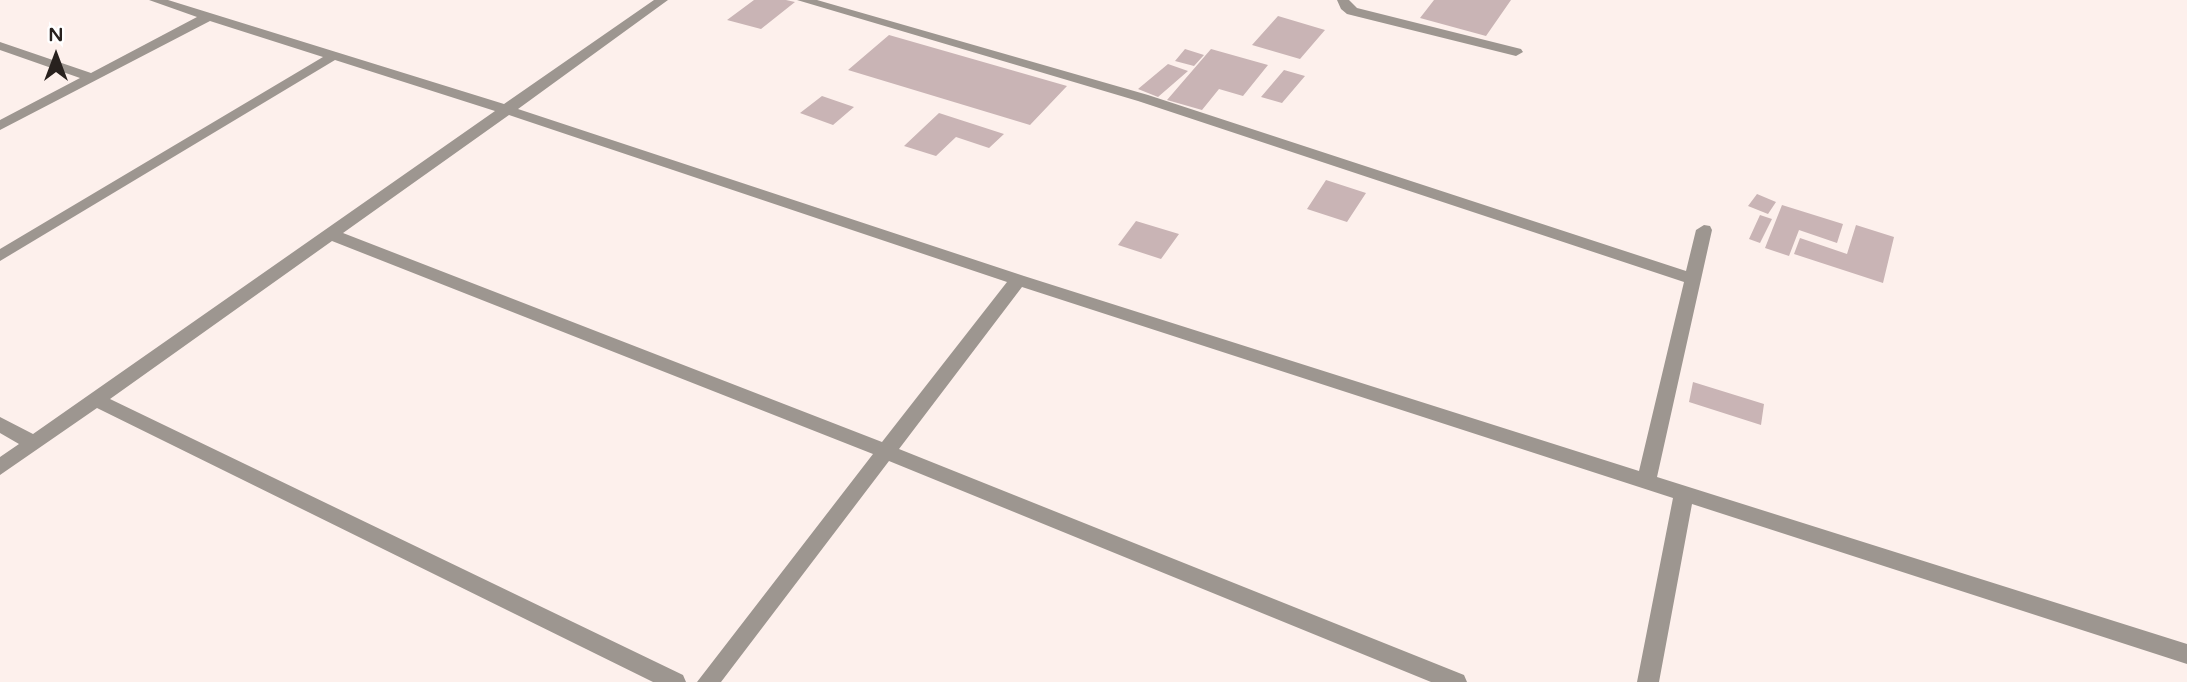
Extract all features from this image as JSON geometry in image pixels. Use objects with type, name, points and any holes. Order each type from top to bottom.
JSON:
[{"type":"street","points":[[155,0],[508,110],[1018,280],[2187,654]]},
{"type":"street","points":[[0,467],[662,0]]},
{"type":"street","points":[[803,0],[1143,98],[1694,279]]},
{"type":"street","points":[[1343,0],[1345,6],[1352,11],[1516,52]]},
{"type":"street","points":[[0,126],[208,17]]},
{"type":"street","points":[[0,46],[92,78]]},
{"type":"street","points":[[0,256],[333,56]]},
{"type":"street","points":[[1647,480],[1704,230]]},
{"type":"street","points":[[330,234],[886,451],[1456,682]]},
{"type":"street","points":[[708,682],[1018,280]]},
{"type":"street","points":[[95,400],[675,682]]},
{"type":"street","points":[[0,424],[34,443]]},
{"type":"street","points":[[1648,682],[1684,492]]},
{"type":"building","points":[[754,0],[795,2],[761,29],[727,20]]},
{"type":"building","points":[[1434,0],[1511,0],[1486,36],[1420,18]]},
{"type":"building","points":[[1278,16],[1325,30],[1300,59],[1252,45]]},
{"type":"building","points":[[889,35],[1067,86],[1030,125],[848,70]]},
{"type":"building","points":[[1185,49],[1204,55],[1194,66],[1175,61]]},
{"type":"building","points":[[1211,49],[1268,65],[1243,96],[1219,89],[1202,110],[1167,100]]},
{"type":"building","points":[[1168,64],[1188,71],[1158,97],[1138,89]]},
{"type":"building","points":[[1284,70],[1305,76],[1282,103],[1261,97]]},
{"type":"building","points":[[822,96],[854,107],[833,125],[800,113]]},
{"type":"building","points":[[939,113],[1004,134],[989,148],[956,137],[936,156],[904,146]]},
{"type":"building","points":[[1326,180],[1366,193],[1347,222],[1307,209]]},
{"type":"building","points":[[1757,194],[1776,202],[1768,214],[1748,206]]},
{"type":"building","points":[[1782,205],[1843,224],[1837,243],[1799,230],[1789,256],[1765,248]]},
{"type":"building","points":[[1760,215],[1772,219],[1760,243],[1749,239]]},
{"type":"building","points":[[1136,221],[1179,234],[1161,259],[1118,245]]},
{"type":"building","points":[[1856,225],[1894,237],[1883,283],[1794,254],[1800,238],[1847,254]]},
{"type":"building","points":[[1693,382],[1764,404],[1761,425],[1689,402]]}]
